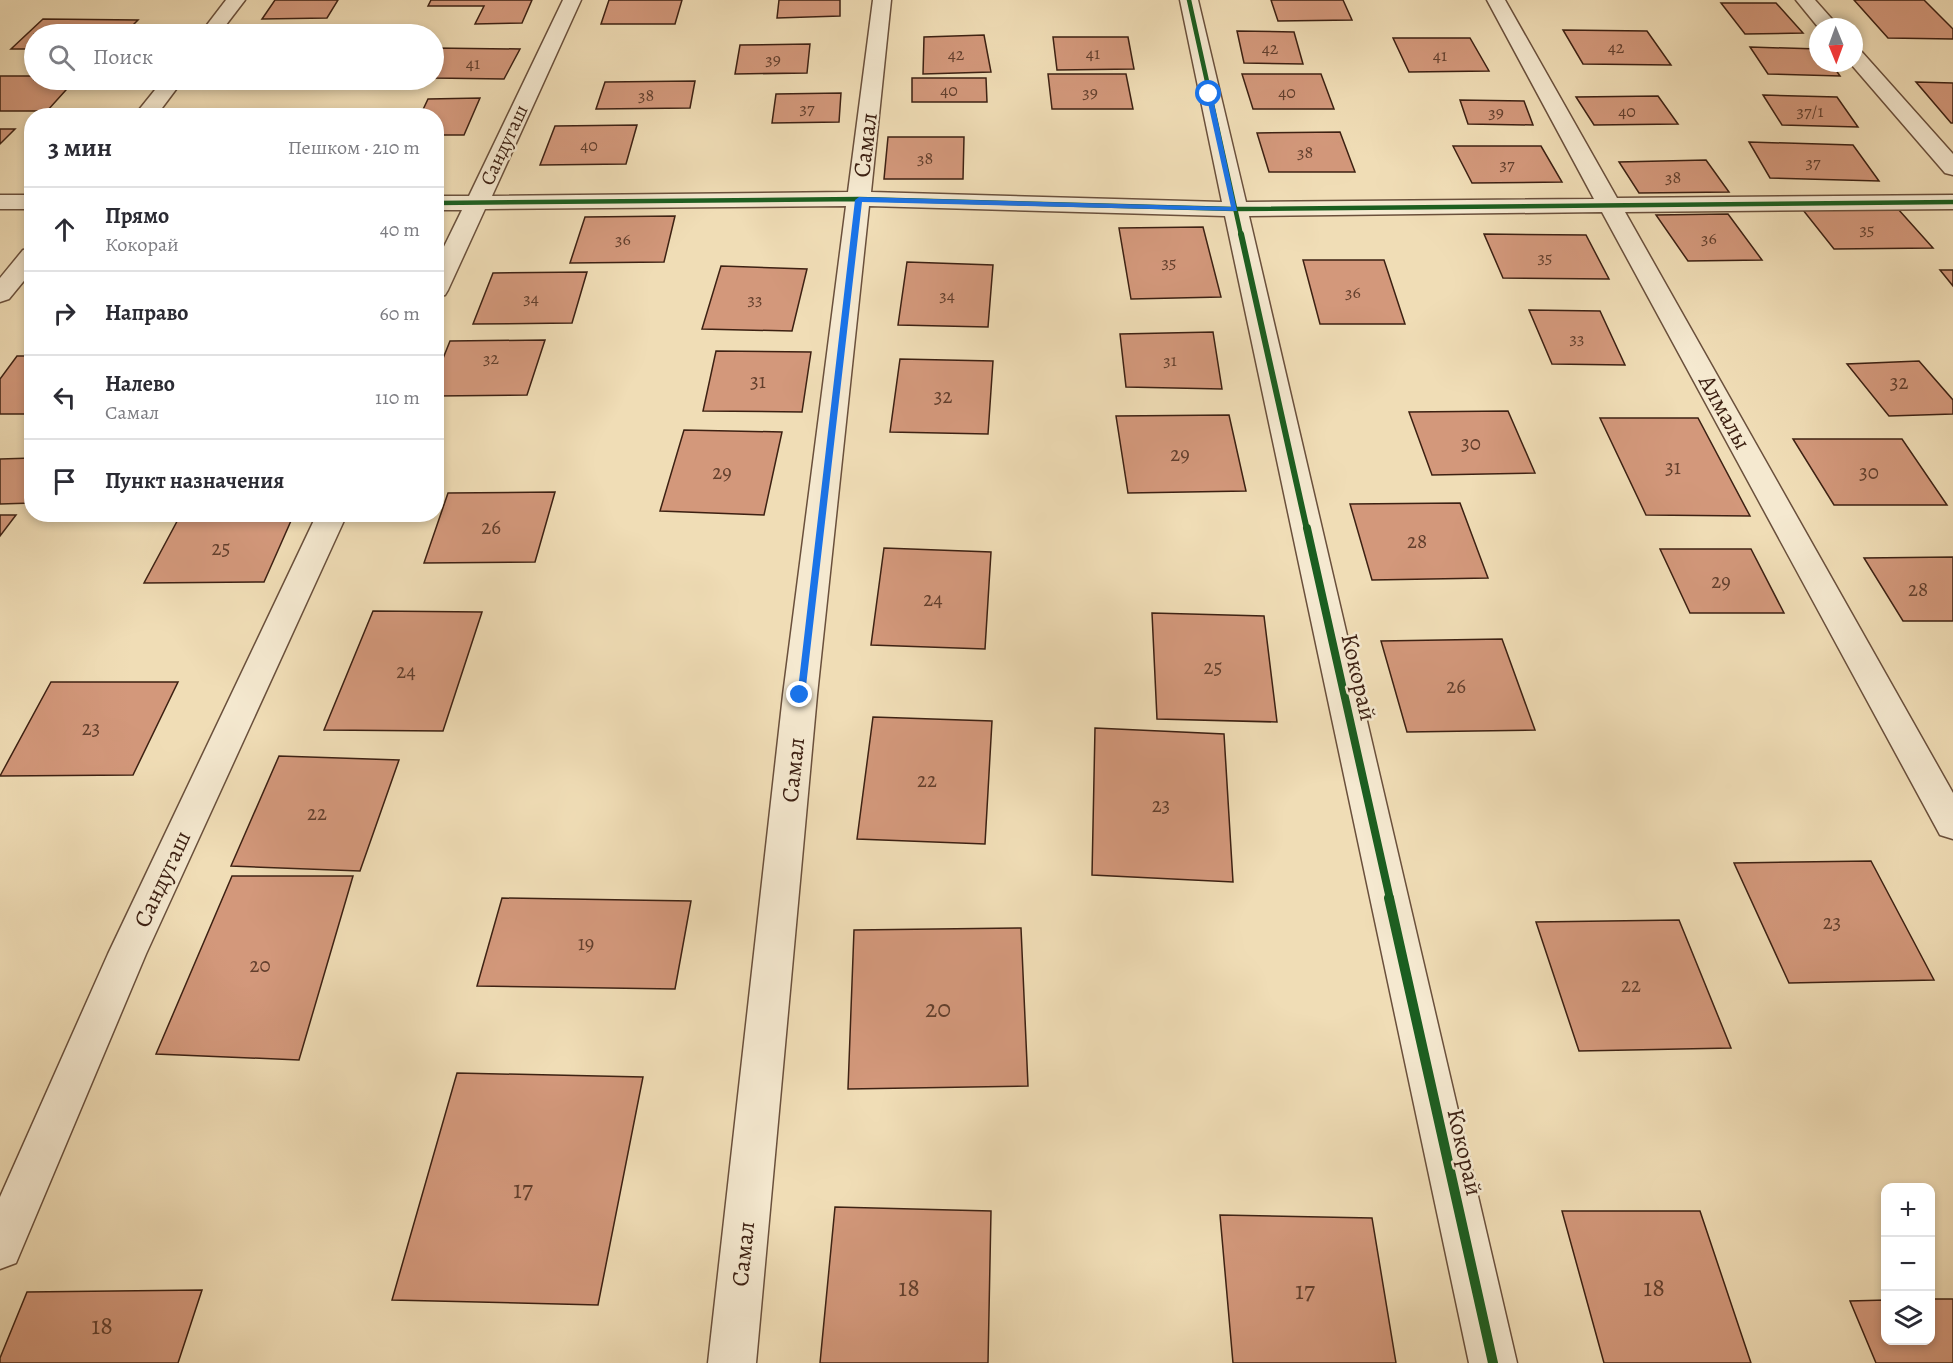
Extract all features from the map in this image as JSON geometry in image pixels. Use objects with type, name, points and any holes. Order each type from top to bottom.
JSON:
[{"type":"street","points":[[217,24],[236,0]]},
{"type":"street","name":"Сандугаш","points":[[444,273],[572,0]]},
{"type":"street","name":"Самал","points":[[732,1363],[800,695],[882,0]]},
{"type":"street","name":"Кокорай","points":[[1189,0],[1493,1363]]},
{"type":"street","name":"Алмалы","points":[[1496,0],[1953,825]]},
{"type":"street","points":[[1805,0],[1821,18]]},
{"type":"street","points":[[1863,66],[1953,168]]},
{"type":"street","points":[[150,108],[164,90]]},
{"type":"street","points":[[444,203],[859,200],[1235,209],[1953,202]]},
{"type":"street","points":[[0,202],[24,202]]},
{"type":"street","points":[[0,294],[24,265]]},
{"type":"street","name":"Сандугаш","points":[[0,1248],[127,954],[328,522]]},
{"type":"building","points":[[275,0],[338,0],[327,18],[262,19]]},
{"type":"building","points":[[431,0],[532,0],[522,23],[475,24],[484,6],[428,6]]},
{"type":"building","points":[[609,0],[682,0],[675,24],[601,24]]},
{"type":"building","points":[[779,0],[840,0],[840,16],[777,18]]},
{"type":"building","points":[[1271,0],[1343,0],[1352,20],[1278,21]]},
{"type":"building","points":[[1854,0],[1924,0],[1953,29],[1953,39],[1888,38]]},
{"type":"building","points":[[1721,3],[1776,3],[1803,33],[1745,34]]},
{"type":"building","points":[[43,19],[138,20],[134,24],[38,24]]},
{"type":"building","points":[[1563,30],[1647,31],[1671,65],[1583,64]]},
{"type":"building","points":[[1237,31],[1294,32],[1303,64],[1244,63]]},
{"type":"building","points":[[984,35],[991,72],[923,74],[924,37]]},
{"type":"building","points":[[24,37],[24,49],[11,49]]},
{"type":"building","points":[[1053,37],[1128,37],[1134,69],[1057,70]]},
{"type":"building","points":[[1393,38],[1470,38],[1489,71],[1409,72]]},
{"type":"building","points":[[810,44],[807,73],[735,74],[740,45]]},
{"type":"building","points":[[1750,47],[1809,49],[1809,72],[1837,72],[1840,76],[1768,74]]},
{"type":"building","points":[[444,48],[520,49],[504,79],[444,78]]},
{"type":"building","points":[[1048,74],[1126,74],[1133,109],[1052,109]]},
{"type":"building","points":[[1242,74],[1321,74],[1334,109],[1253,109]]},
{"type":"building","points":[[0,76],[24,76],[24,90],[66,90],[50,108],[0,111]]},
{"type":"building","points":[[912,78],[986,78],[987,102],[912,102]]},
{"type":"building","points":[[695,81],[690,108],[596,109],[605,82]]},
{"type":"building","points":[[1916,82],[1953,83],[1953,123],[1951,123]]},
{"type":"building","points":[[841,93],[839,122],[772,123],[776,94]]},
{"type":"building","points":[[1763,95],[1837,97],[1858,127],[1782,125]]},
{"type":"building","points":[[1658,96],[1678,124],[1594,125],[1576,97]]},
{"type":"building","points":[[480,98],[464,135],[444,135],[444,108],[424,108],[428,99]]},
{"type":"building","points":[[1460,100],[1524,101],[1533,125],[1468,124]]},
{"type":"building","points":[[637,125],[626,164],[540,165],[555,126]]},
{"type":"building","points":[[0,129],[15,129],[0,144]]},
{"type":"building","points":[[1340,132],[1355,172],[1269,172],[1257,133]]},
{"type":"building","points":[[888,137],[964,137],[963,179],[884,179]]},
{"type":"building","points":[[1749,142],[1853,145],[1879,181],[1770,178]]},
{"type":"building","points":[[1453,146],[1541,146],[1562,182],[1472,183]]},
{"type":"building","points":[[1706,160],[1729,192],[1639,193],[1619,162]]},
{"type":"building","points":[[1898,209],[1933,248],[1834,249],[1803,210]]},
{"type":"building","points":[[1728,214],[1762,260],[1688,261],[1656,215]]},
{"type":"building","points":[[675,216],[664,262],[570,263],[585,217]]},
{"type":"building","points":[[1203,227],[1221,297],[1131,299],[1119,228]]},
{"type":"building","points":[[1484,234],[1586,235],[1609,279],[1503,278]]},
{"type":"building","points":[[1303,260],[1384,260],[1405,324],[1320,324]]},
{"type":"building","points":[[907,262],[993,265],[988,327],[898,325]]},
{"type":"building","points":[[721,266],[807,269],[792,331],[702,329]]},
{"type":"building","points":[[1940,270],[1953,270],[1953,286]]},
{"type":"building","points":[[587,272],[572,323],[473,324],[493,273]]},
{"type":"building","points":[[1529,310],[1600,311],[1625,365],[1552,364]]},
{"type":"building","points":[[1213,332],[1222,389],[1126,387],[1120,334]]},
{"type":"building","points":[[545,340],[527,395],[444,396],[444,356],[450,341]]},
{"type":"building","points":[[716,351],[811,352],[802,412],[703,411]]},
{"type":"building","points":[[17,356],[24,356],[24,414],[0,414],[0,379]]},
{"type":"building","points":[[900,359],[993,361],[988,434],[890,432]]},
{"type":"building","points":[[1919,361],[1953,400],[1953,414],[1889,416],[1847,364]]},
{"type":"building","points":[[1508,411],[1535,473],[1432,475],[1409,412]]},
{"type":"building","points":[[1229,415],[1246,491],[1128,493],[1116,416]]},
{"type":"building","points":[[1600,418],[1698,418],[1750,516],[1646,515]]},
{"type":"building","points":[[684,430],[782,432],[764,515],[660,511]]},
{"type":"building","points":[[1793,439],[1902,439],[1947,505],[1834,505]]},
{"type":"building","points":[[24,458],[24,503],[0,504],[0,459]]},
{"type":"building","points":[[555,492],[535,562],[424,563],[438,522],[444,522],[444,505],[448,493]]},
{"type":"building","points":[[1460,503],[1488,578],[1372,580],[1350,504]]},
{"type":"building","points":[[0,515],[16,515],[0,536]]},
{"type":"building","points":[[177,522],[290,522],[264,582],[144,583]]},
{"type":"building","points":[[884,548],[991,552],[985,649],[871,645]]},
{"type":"building","points":[[1660,549],[1751,549],[1784,613],[1690,613]]},
{"type":"building","points":[[1953,557],[1953,621],[1903,621],[1864,558]]},
{"type":"building","points":[[373,611],[482,612],[443,731],[324,730]]},
{"type":"building","points":[[1152,613],[1264,616],[1277,722],[1157,719]]},
{"type":"building","points":[[1502,639],[1535,730],[1407,732],[1381,641]]},
{"type":"building","points":[[51,682],[178,682],[133,775],[0,776]]},
{"type":"building","points":[[873,717],[992,721],[985,844],[857,839]]},
{"type":"building","points":[[1095,728],[1224,734],[1233,882],[1092,875]]},
{"type":"building","points":[[279,756],[399,760],[360,871],[231,866]]},
{"type":"building","points":[[1871,861],[1934,980],[1789,983],[1734,863]]},
{"type":"building","points":[[232,876],[353,876],[299,1060],[156,1054]]},
{"type":"building","points":[[502,898],[691,901],[675,989],[477,986]]},
{"type":"building","points":[[1679,920],[1731,1048],[1579,1051],[1536,922]]},
{"type":"building","points":[[1021,928],[1028,1086],[848,1089],[854,930]]},
{"type":"building","points":[[457,1073],[643,1077],[598,1305],[392,1300]]},
{"type":"building","points":[[835,1207],[991,1211],[988,1363],[820,1363]]},
{"type":"building","points":[[1562,1211],[1700,1211],[1751,1363],[1604,1363]]},
{"type":"building","points":[[1220,1215],[1372,1218],[1396,1363],[1233,1363]]},
{"type":"building","points":[[202,1290],[178,1363],[0,1363],[27,1292]]},
{"type":"building","points":[[1935,1299],[1953,1299],[1953,1363],[1876,1363],[1850,1301],[1881,1300],[1881,1345],[1935,1345]]},
{"type":"cycle path","points":[[1189,0],[1493,1363]]},
{"type":"cycle path","points":[[444,203],[859,199],[1235,209],[1953,202]]},
{"type":"route","points":[[800,695],[859,200],[1235,209],[1209,94]]}]
